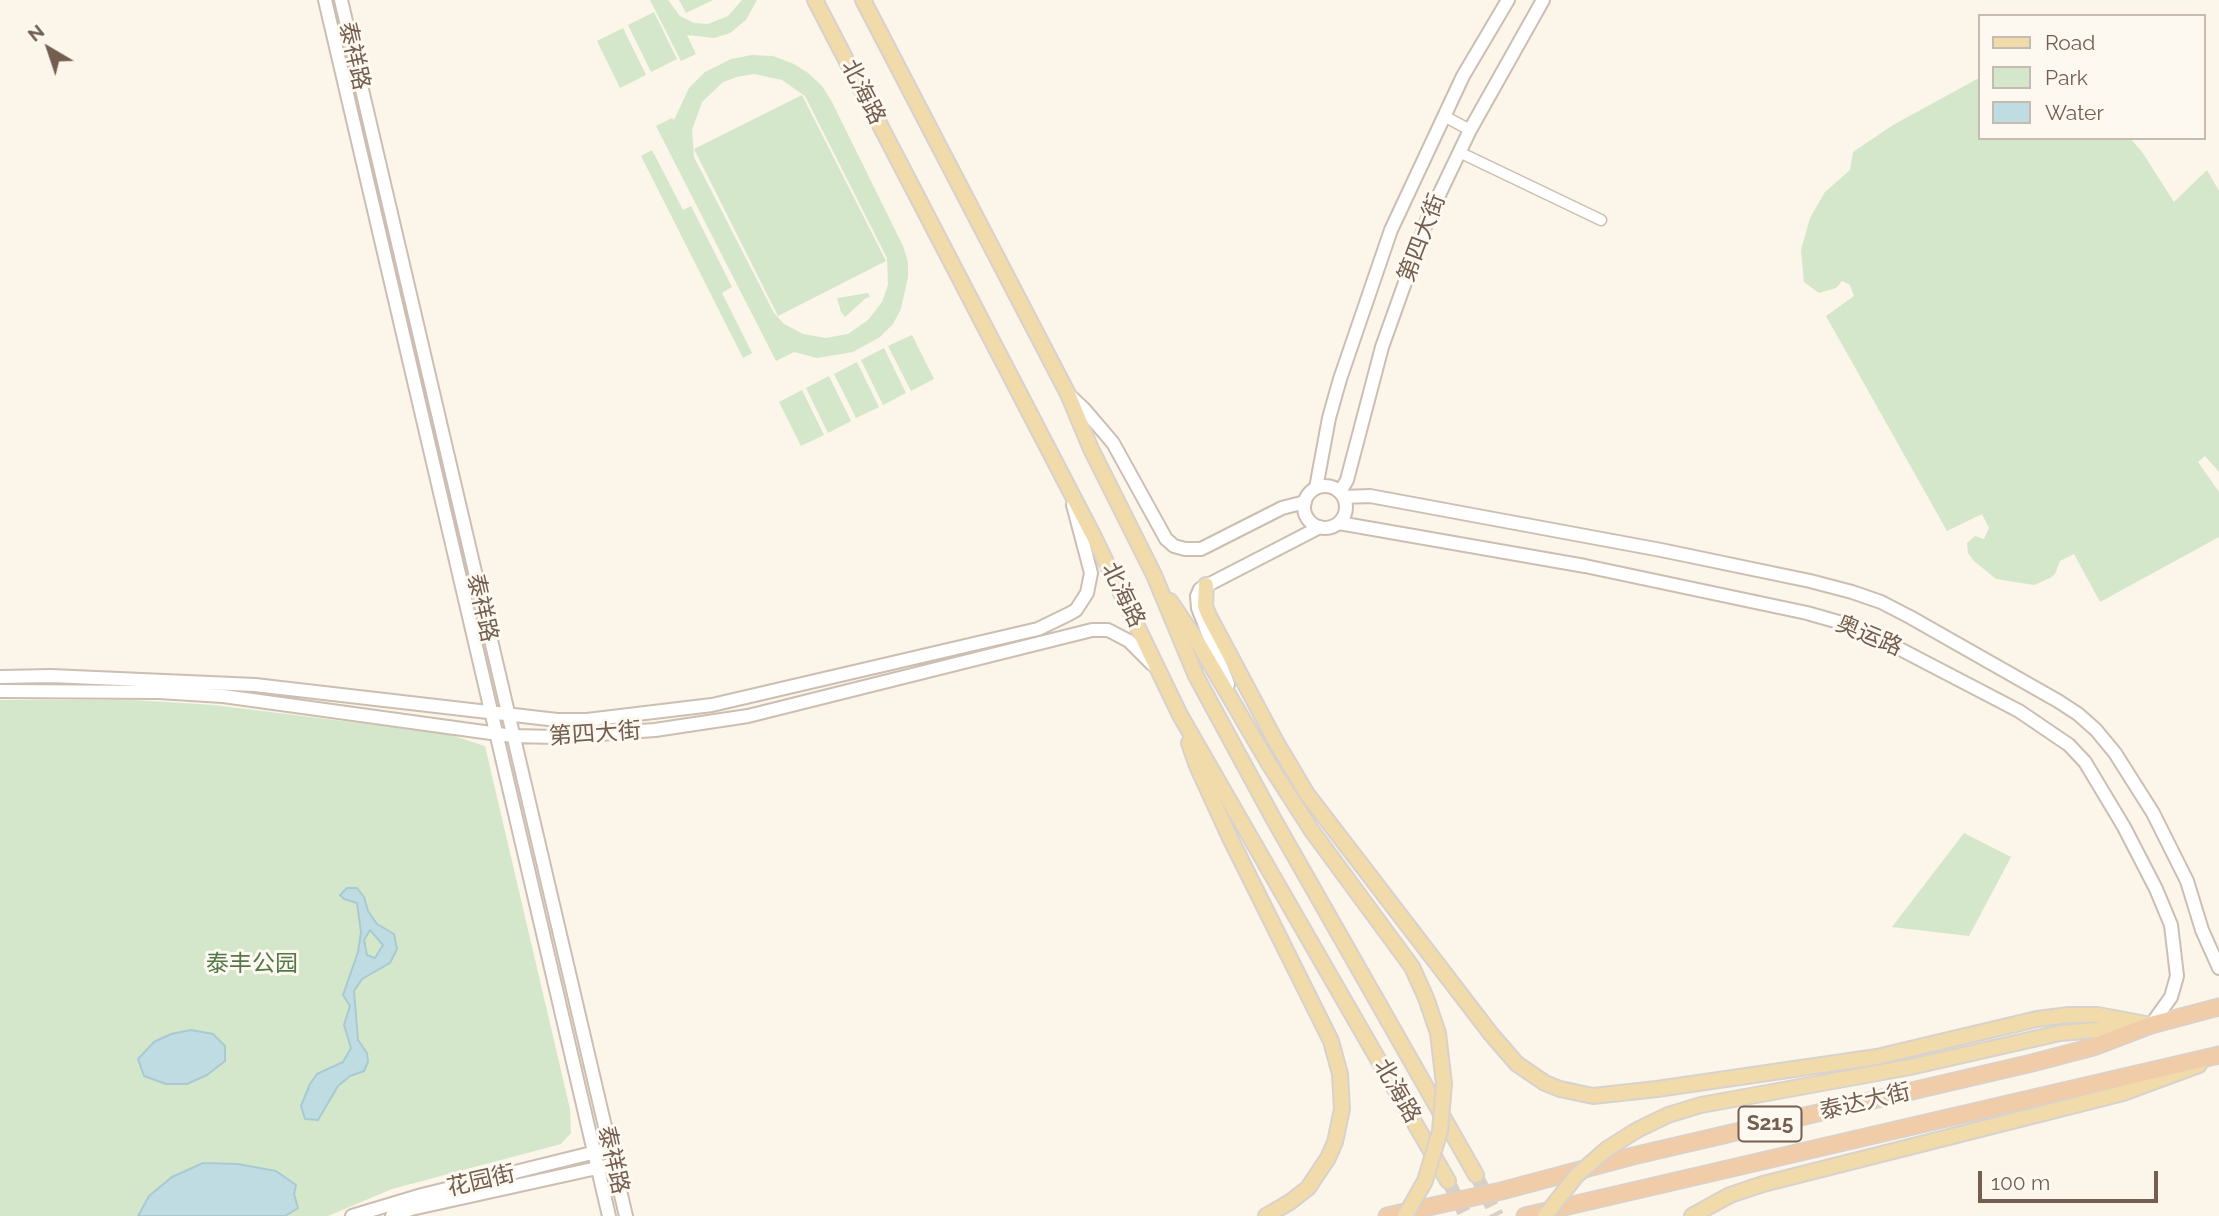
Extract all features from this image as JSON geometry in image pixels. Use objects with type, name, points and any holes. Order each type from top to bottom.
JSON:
[{"type":"highway","name":"泰达大街","points":[[1387,1216],[2032,1063],[2093,1047],[2151,1025],[2219,1007]]},
{"type":"highway","name":"泰达大街","points":[[1525,1216],[2219,1057]]},
{"type":"main road","name":"北海路","points":[[815,0],[1137,622],[1180,715],[1448,1181]]},
{"type":"main road","name":"北海路","points":[[863,0],[1069,394],[1087,440],[1154,575],[1202,688],[1292,853],[1476,1175]]},
{"type":"main road","points":[[1154,575],[1197,641],[1306,823],[1412,967],[1426,998],[1438,1033],[1444,1084],[1440,1131],[1425,1181],[1405,1216]]},
{"type":"main road","points":[[1206,585],[1205,606],[1209,616],[1307,794],[1491,1034],[1517,1064],[1545,1083],[1593,1096],[1657,1089],[1877,1057],[2038,1019],[2069,1015],[2098,1015],[2151,1025]]},
{"type":"main road","points":[[1180,715],[1197,766],[1326,1031],[1340,1074],[1342,1109],[1335,1142],[1328,1158],[1308,1188],[1266,1216]]},
{"type":"main road","points":[[1545,1216],[1576,1176],[1607,1149],[1668,1115],[1710,1103],[1910,1067],[2060,1033],[2151,1025]]},
{"type":"main road","points":[[1692,1216],[1730,1195],[1763,1184],[2123,1093],[2219,1057]]},
{"type":"street","name":"泰祥路","points":[[325,0],[610,1216]]},
{"type":"street","name":"泰祥路","points":[[341,0],[626,1216]]},
{"type":"street","name":"第四大街","points":[[1305,502],[1316,488],[1329,418],[1357,325],[1391,230],[1463,76],[1508,0]]},
{"type":"street","name":"第四大街","points":[[1339,523],[1346,511],[1342,494],[1370,384],[1428,218],[1459,152],[1543,0]]},
{"type":"street","points":[[1444,117],[1471,130]]},
{"type":"street","points":[[1459,152],[1601,220]]},
{"type":"street","points":[[1069,394],[1113,443],[1166,538],[1174,546],[1201,549],[1282,508],[1305,502],[1306,515],[1320,527]]},
{"type":"street","points":[[1316,488],[1329,486],[1342,494]]},
{"type":"street","points":[[0,677],[51,676],[256,685],[557,720],[587,720],[712,705],[1038,629],[1076,610],[1087,593],[1090,582],[1089,560],[1070,493]]},
{"type":"street","name":"奥运路","points":[[1342,494],[1384,499],[1661,550],[1797,578],[1853,592],[1910,617],[2058,701],[2096,730],[2132,779],[2159,824],[2187,881],[2202,930],[2219,968]]},
{"type":"street","points":[[1240,713],[1198,608],[1197,596],[1200,589],[1320,527],[1339,523]]},
{"type":"street","name":"奥运路","points":[[1339,523],[1585,566],[1807,612],[1875,636],[2018,711],[2069,746],[2085,762],[2124,827],[2166,913],[2171,925],[2176,976],[2171,997],[2151,1025]]},
{"type":"street","name":"第四大街","points":[[0,691],[159,692],[223,696],[513,736],[556,737],[655,730],[748,716],[1092,630],[1108,630],[1129,641],[1163,678]]},
{"type":"street","name":"花园街","points":[[352,1216],[411,1198],[610,1149]]},
{"type":"street","name":"花园街","points":[[392,1216],[411,1209],[614,1164]]},
{"type":"green space","points":[[650,0],[668,0],[680,16],[694,23],[708,24],[728,16],[742,0],[757,0],[746,20],[730,33],[714,38],[687,35],[696,54],[681,61]]},
{"type":"green space","points":[[679,0],[713,0],[686,13]]},
{"type":"green space","points":[[654,12],[677,59],[651,72],[628,25]]},
{"type":"green space","points":[[623,28],[646,75],[620,88],[597,41]]},
{"type":"green space","points":[[752,55],[773,56],[794,64],[822,86],[903,246],[908,262],[908,277],[901,309],[893,324],[880,337],[853,352],[817,358],[794,352],[776,361],[656,126],[672,118],[674,120],[689,88],[705,72],[731,59]],"holes":[[[754,74],[782,80],[805,96],[887,258],[888,285],[882,302],[868,320],[848,334],[826,338],[803,334],[784,324],[774,313],[694,157],[692,130],[702,102],[723,82]]]},
{"type":"green space","points":[[1978,79],[1978,140],[2132,140],[2174,202],[2207,170],[2219,191],[2219,472],[2205,456],[2198,462],[2219,492],[2219,537],[2100,602],[2074,554],[2060,561],[2055,574],[2050,578],[2034,585],[1996,579],[1968,553],[1967,543],[1975,536],[1984,539],[1989,528],[1982,514],[1947,531],[1826,316],[1854,296],[1850,285],[1842,281],[1836,288],[1819,293],[1804,282],[1801,250],[1810,218],[1825,192],[1850,170],[1853,152],[1893,125]]},
{"type":"green space","points":[[802,95],[886,261],[778,316],[694,149]]},
{"type":"green space","points":[[652,150],[683,210],[691,206],[732,287],[722,293],[752,353],[743,358],[641,156]]},
{"type":"green space","points":[[868,293],[870,297],[845,317],[837,298]]},
{"type":"green space","points":[[912,335],[934,379],[911,391],[888,346]]},
{"type":"green space","points":[[884,348],[906,393],[883,405],[861,360]]},
{"type":"green space","points":[[857,362],[879,407],[856,418],[834,374]]},
{"type":"green space","points":[[829,376],[851,421],[828,433],[806,388]]},
{"type":"green space","points":[[802,390],[824,435],[801,446],[779,402]]},
{"type":"green space","name":"泰丰公园","points":[[0,700],[133,700],[214,705],[448,734],[485,746],[570,1109],[571,1133],[561,1144],[392,1189],[328,1216],[0,1216]]},
{"type":"green space","points":[[1964,833],[2011,857],[1969,936],[1892,927]]},
{"type":"water","points":[[347,888],[357,888],[377,924],[394,934],[397,949],[390,963],[362,979],[354,991],[358,1040],[367,1053],[368,1062],[364,1071],[350,1076],[338,1086],[318,1120],[305,1119],[301,1106],[310,1084],[317,1074],[343,1062],[351,1048],[344,1025],[350,1006],[343,995],[358,952],[361,932],[357,903],[340,895]],"holes":[[[370,930],[383,945],[375,958],[367,955],[364,940]]]},
{"type":"water","points":[[191,1030],[213,1034],[225,1046],[225,1061],[207,1075],[187,1084],[166,1084],[144,1076],[138,1059],[154,1042],[171,1034]]},
{"type":"water","points":[[203,1163],[238,1164],[276,1171],[296,1185],[294,1194],[298,1208],[285,1216],[138,1216],[149,1196],[172,1177]]},
{"type":"tunnel","points":[[1476,1175],[1497,1216]]},
{"type":"tunnel","points":[[1448,1181],[1466,1216]]}]
